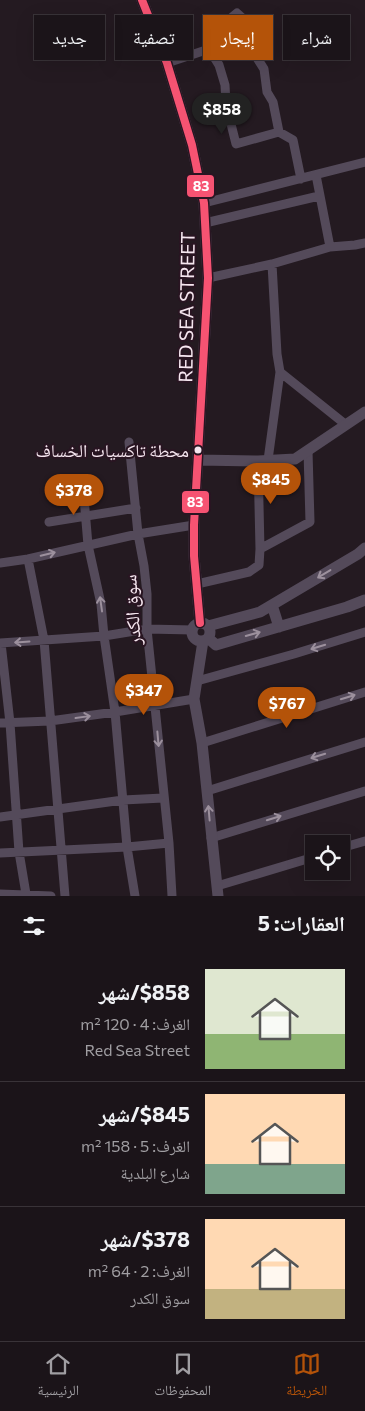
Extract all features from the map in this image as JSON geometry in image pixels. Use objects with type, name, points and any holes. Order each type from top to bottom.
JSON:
[{"type":"street","name":"RED SEA STREET","points":[[142,0],[167,63],[192,146],[204,203],[208,278],[194,525],[194,556],[202,632],[194,699]]},
{"type":"street","points":[[167,63],[203,51]]},
{"type":"street","points":[[216,60],[225,85],[226,104],[236,144],[279,132],[293,140],[301,179]]},
{"type":"street","points":[[258,60],[264,69],[267,92],[273,102],[279,132]]},
{"type":"street","points":[[204,203],[365,162]]},
{"type":"street","points":[[316,175],[330,247]]},
{"type":"street","points":[[205,223],[319,196]]},
{"type":"street","points":[[208,278],[272,264],[330,247],[356,245],[365,242]]},
{"type":"street","points":[[197,584],[249,572],[259,565],[263,461],[280,372],[277,354],[272,264]]},
{"type":"street","points":[[280,372],[345,424]]},
{"type":"street","points":[[198,460],[263,461],[295,459],[365,412]]},
{"type":"street","name":"سوق الكدر","points":[[129,442],[138,534],[147,594],[147,629],[169,843],[172,896]]},
{"type":"street","points":[[260,549],[310,522],[308,451]]},
{"type":"street","points":[[83,486],[88,545],[101,604],[115,712],[128,847],[135,896]]},
{"type":"street","points":[[49,522],[136,508]]},
{"type":"street","points":[[0,563],[28,559],[138,534],[194,525]]},
{"type":"street","points":[[26,894],[16,815],[10,723],[1,643],[104,636],[147,629],[202,632],[260,612],[365,548]]},
{"type":"street","points":[[28,559],[44,640],[65,896]]},
{"type":"street","points":[[202,632],[216,645],[365,600]]},
{"type":"street","points":[[272,605],[279,627]]},
{"type":"street","points":[[197,682],[365,632]]},
{"type":"street","points":[[202,743],[365,692]]},
{"type":"street","points":[[0,723],[50,721],[194,699],[202,743],[217,891],[305,860]]},
{"type":"street","points":[[207,791],[365,742]]},
{"type":"street","points":[[211,838],[365,791]]},
{"type":"street","points":[[0,817],[123,800],[163,798]]},
{"type":"street","points":[[350,845],[365,841]]},
{"type":"street","points":[[0,853],[128,847],[169,843]]},
{"type":"street","points":[[0,894],[51,896]]},
{"type":"transit line","name":"83","points":[[142,0],[167,63],[192,145],[204,203],[208,278],[194,525],[194,556],[200,623]]},
{"type":"place","name":"محطة تاكسيات الخساف","points":[[198,450]]}]
